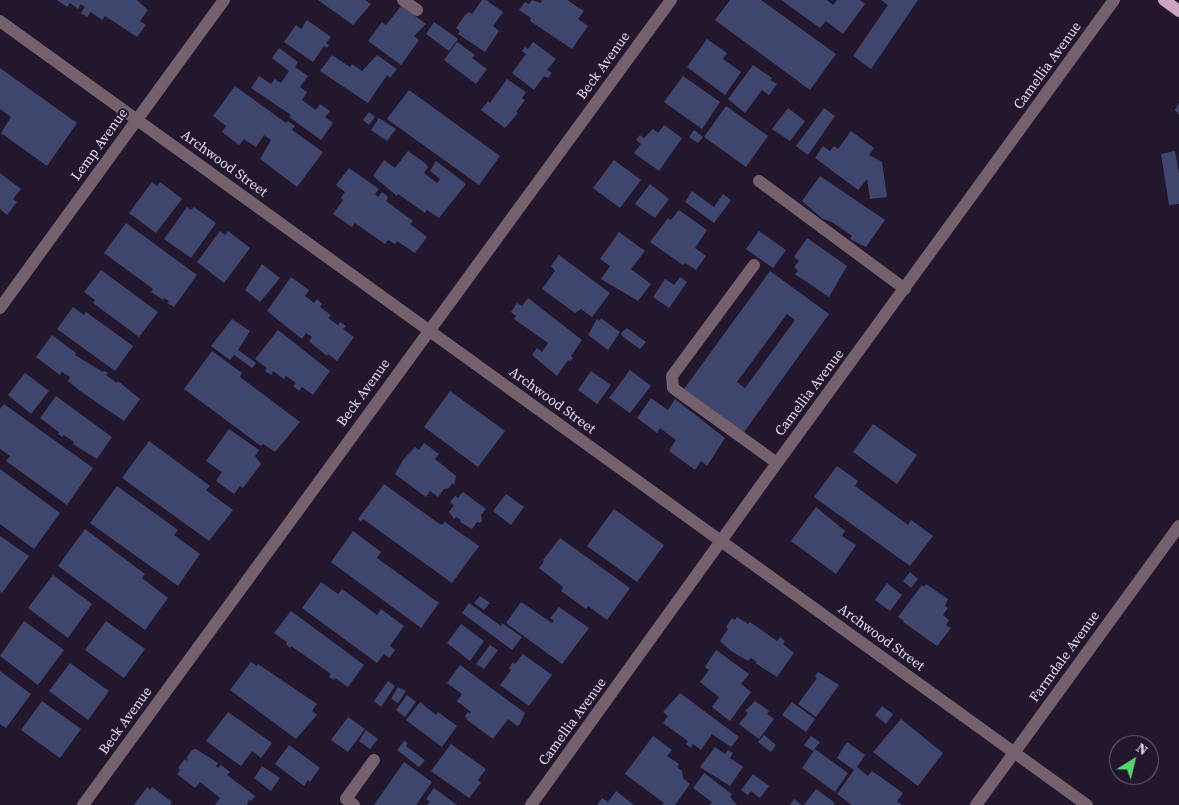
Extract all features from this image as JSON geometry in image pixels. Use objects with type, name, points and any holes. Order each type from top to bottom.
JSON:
[{"type":"main road","points":[[1164,0],[1179,11]]},
{"type":"street","name":"Lemp Avenue","points":[[0,308],[224,0]]},
{"type":"street","points":[[403,0],[417,10]]},
{"type":"street","name":"Beck Avenue","points":[[83,805],[671,0]]},
{"type":"street","name":"Camellia Avenue","points":[[531,805],[1114,0]]},
{"type":"street","name":"Archwood Street","points":[[0,22],[1087,805]]},
{"type":"street","points":[[759,181],[905,289]]},
{"type":"street","points":[[754,265],[672,376],[673,388],[777,463]]},
{"type":"street","name":"Farmdale Avenue","points":[[976,805],[1179,526]]},
{"type":"street","points":[[354,805],[346,799],[374,760]]},
{"type":"building","points":[[57,0],[137,0],[148,10],[140,21],[146,25],[137,37],[105,16],[102,20],[91,12],[87,17],[81,13],[85,7],[81,4],[78,9],[70,3],[67,7]]},
{"type":"building","points":[[318,0],[365,0],[371,4],[353,25]]},
{"type":"building","points":[[482,0],[486,0],[503,12],[493,26],[499,31],[485,52],[458,34],[460,31],[456,28],[465,15],[469,12],[472,14]]},
{"type":"building","points":[[532,0],[541,3],[542,0],[567,0],[584,11],[578,19],[588,26],[572,49],[530,21],[531,18],[519,10],[525,2],[529,4]]},
{"type":"building","points":[[730,0],[761,0],[836,54],[810,90],[715,20]]},
{"type":"building","points":[[781,0],[827,0],[833,5],[837,0],[860,0],[865,4],[843,34],[826,21],[820,28]]},
{"type":"building","points":[[881,0],[918,0],[871,69],[853,56],[888,5]]},
{"type":"building","points":[[401,6],[426,24],[414,36],[419,40],[401,65],[368,41],[382,22],[386,25]]},
{"type":"building","points":[[307,20],[331,37],[326,43],[329,45],[327,48],[324,46],[313,62],[284,42],[296,25],[301,29]]},
{"type":"building","points":[[434,22],[458,39],[449,51],[426,34]]},
{"type":"building","points":[[707,39],[727,53],[723,59],[741,72],[725,95],[687,67]]},
{"type":"building","points":[[457,42],[475,55],[472,58],[487,69],[476,84],[444,60]]},
{"type":"building","points":[[533,42],[556,59],[547,70],[552,73],[548,78],[544,76],[534,90],[512,73],[526,54],[522,51],[525,47],[528,49]]},
{"type":"building","points":[[279,48],[298,62],[295,67],[308,76],[300,87],[307,92],[302,100],[316,110],[320,104],[330,111],[325,117],[333,123],[321,140],[289,117],[291,115],[251,88],[259,76],[271,84],[275,79],[281,83],[289,71],[272,58]]},
{"type":"building","points":[[332,55],[350,67],[352,64],[362,71],[377,55],[397,69],[390,78],[387,75],[368,103],[320,71]]},
{"type":"building","points":[[753,65],[772,78],[770,80],[777,84],[769,95],[762,90],[745,113],[728,99]]},
{"type":"building","points":[[0,68],[77,123],[47,166],[1,133],[11,117],[0,109]]},
{"type":"building","points":[[683,76],[720,102],[702,129],[664,102]]},
{"type":"building","points":[[507,79],[526,92],[522,98],[525,100],[516,112],[518,113],[505,128],[481,110],[488,101],[490,103]]},
{"type":"building","points":[[235,86],[286,123],[288,121],[295,126],[292,130],[323,152],[297,187],[260,159],[271,140],[264,135],[256,147],[244,139],[239,145],[222,132],[226,126],[213,116]]},
{"type":"building","points":[[409,90],[500,156],[479,185],[387,119]]},
{"type":"building","points":[[1179,103],[1179,115],[1175,110]]},
{"type":"building","points":[[726,106],[768,136],[746,167],[704,137]]},
{"type":"building","points":[[788,108],[805,121],[790,141],[772,129]]},
{"type":"building","points":[[824,108],[835,116],[808,155],[796,146]]},
{"type":"building","points":[[369,112],[375,117],[369,125],[363,120]]},
{"type":"building","points":[[379,118],[396,129],[387,141],[371,130]]},
{"type":"building","points":[[664,125],[682,138],[659,171],[634,153],[641,144],[636,140],[640,135],[644,138],[653,129],[658,133]]},
{"type":"building","points":[[694,130],[703,137],[698,143],[689,137]]},
{"type":"building","points":[[851,131],[874,148],[869,155],[882,162],[887,197],[870,199],[867,179],[858,190],[815,158],[823,146],[830,151],[834,146],[838,149]]},
{"type":"building","points":[[408,151],[425,163],[428,167],[424,173],[437,183],[440,179],[430,171],[436,161],[466,184],[439,218],[427,210],[425,213],[398,194],[397,196],[373,176],[384,160],[395,168]]},
{"type":"building","points":[[1175,151],[1179,174],[1179,204],[1169,205],[1161,154]]},
{"type":"building","points":[[614,160],[641,180],[620,208],[593,188]]},
{"type":"building","points":[[349,168],[379,189],[375,194],[378,197],[382,192],[388,197],[386,201],[413,221],[410,224],[427,237],[415,253],[397,241],[395,244],[388,240],[385,244],[355,223],[352,227],[333,214],[343,200],[341,198],[345,192],[336,185]]},
{"type":"building","points":[[0,173],[21,189],[13,199],[17,202],[7,215],[0,209]]},
{"type":"building","points":[[820,176],[885,220],[866,247],[850,239],[852,236],[832,222],[823,219],[802,201]]},
{"type":"building","points":[[152,182],[157,186],[160,182],[182,199],[156,233],[129,213]]},
{"type":"building","points":[[650,184],[669,199],[655,218],[635,204]]},
{"type":"building","points":[[692,191],[714,207],[723,194],[731,200],[714,223],[685,202]]},
{"type":"building","points":[[187,207],[191,210],[194,207],[216,223],[191,258],[164,239]]},
{"type":"building","points":[[679,210],[707,230],[695,248],[706,256],[696,270],[685,263],[683,265],[650,242],[668,218],[671,220]]},
{"type":"building","points":[[126,223],[197,275],[174,307],[167,303],[169,301],[164,298],[163,300],[151,292],[153,289],[104,253]]},
{"type":"building","points":[[220,231],[225,235],[228,231],[250,248],[224,283],[197,262]]},
{"type":"building","points":[[759,231],[786,250],[773,268],[746,249]]},
{"type":"building","points":[[619,232],[645,251],[631,269],[651,284],[638,301],[601,279],[610,266],[600,259]]},
{"type":"building","points":[[807,238],[847,266],[829,297],[795,274],[798,271],[794,267],[799,261],[794,257]]},
{"type":"building","points":[[559,255],[610,293],[592,317],[581,309],[575,313],[542,289],[555,271],[551,266]]},
{"type":"building","points":[[262,264],[280,278],[260,302],[245,290]]},
{"type":"building","points":[[101,270],[158,312],[139,337],[93,303],[95,300],[84,292]]},
{"type":"building","points":[[770,271],[829,314],[744,432],[684,389]],"holes":[[[787,314],[795,320],[745,388],[737,382]]]},
{"type":"building","points":[[291,277],[309,290],[305,296],[314,303],[317,299],[322,304],[320,307],[331,315],[328,318],[338,325],[340,322],[346,326],[343,329],[354,337],[337,361],[328,354],[327,356],[309,341],[312,337],[306,333],[302,339],[267,311]]},
{"type":"building","points":[[680,277],[687,282],[669,308],[653,297],[665,279],[674,285]]},
{"type":"building","points":[[528,298],[582,340],[571,356],[573,358],[570,361],[568,360],[557,376],[532,355],[537,348],[542,352],[548,343],[514,319],[516,316],[511,312],[517,303],[522,306]]},
{"type":"building","points":[[73,307],[84,315],[86,312],[133,346],[115,371],[57,329]]},
{"type":"building","points":[[601,318],[620,332],[608,350],[588,335],[597,319],[599,321]]},
{"type":"building","points":[[232,319],[250,331],[238,350],[256,363],[252,368],[234,355],[230,360],[211,346]]},
{"type":"building","points":[[627,328],[646,342],[640,349],[622,336],[621,333]]},
{"type":"building","points":[[278,330],[330,371],[313,395],[302,387],[299,391],[293,386],[296,383],[286,376],[284,379],[273,371],[271,375],[265,371],[267,368],[255,359]]},
{"type":"building","points":[[52,335],[76,353],[75,355],[103,372],[108,373],[106,375],[117,383],[118,381],[140,399],[124,421],[80,391],[68,381],[70,377],[62,372],[60,375],[36,357]]},
{"type":"building","points":[[212,351],[242,373],[240,377],[300,422],[275,452],[263,444],[261,446],[184,389]]},
{"type":"building","points":[[630,370],[651,386],[630,413],[609,398]]},
{"type":"building","points":[[591,371],[611,385],[597,404],[578,390]]},
{"type":"building","points":[[25,373],[49,391],[31,414],[8,395]]},
{"type":"building","points":[[450,391],[505,431],[478,467],[424,427]]},
{"type":"building","points":[[56,396],[112,437],[97,459],[73,444],[74,442],[64,435],[62,437],[58,434],[59,432],[40,418]]},
{"type":"building","points":[[651,398],[668,410],[675,399],[725,438],[707,466],[701,461],[695,470],[669,451],[676,440],[660,428],[657,433],[637,418]]},
{"type":"building","points":[[4,404],[93,468],[67,505],[6,461],[10,456],[0,449],[0,409]]},
{"type":"building","points":[[873,424],[917,455],[897,484],[853,452]]},
{"type":"building","points":[[229,429],[259,450],[255,456],[261,464],[243,488],[240,486],[234,494],[216,481],[222,472],[206,461]]},
{"type":"building","points":[[149,441],[210,486],[206,490],[233,510],[209,541],[122,478]]},
{"type":"building","points":[[424,443],[439,454],[435,459],[456,476],[454,485],[452,483],[449,488],[444,489],[438,497],[430,491],[426,497],[395,474],[403,460],[415,447],[419,450]]},
{"type":"building","points":[[837,466],[858,481],[855,486],[908,525],[911,520],[933,536],[910,566],[814,497]]},
{"type":"building","points":[[0,469],[60,513],[34,549],[0,524]]},
{"type":"building","points":[[384,484],[438,523],[442,525],[445,522],[479,546],[452,583],[363,519],[361,522],[358,519]]},
{"type":"building","points":[[117,486],[178,530],[174,535],[200,554],[178,586],[90,523]]},
{"type":"building","points":[[463,492],[486,509],[481,515],[482,521],[480,523],[477,522],[472,529],[460,522],[461,520],[456,517],[454,519],[449,512],[454,505],[450,502],[455,496],[458,498]]},
{"type":"building","points":[[506,494],[524,507],[511,525],[493,511]]},
{"type":"building","points":[[816,507],[845,531],[842,536],[856,545],[836,574],[791,541]]},
{"type":"building","points":[[614,509],[664,545],[637,582],[587,546]]},
{"type":"building","points":[[85,529],[145,574],[142,578],[168,598],[145,630],[58,566]]},
{"type":"building","points":[[353,531],[381,552],[377,558],[439,603],[421,628],[331,562]]},
{"type":"building","points":[[0,536],[29,556],[2,593],[0,591]]},
{"type":"building","points":[[560,538],[630,588],[607,620],[588,606],[586,609],[561,591],[563,587],[539,568]]},
{"type":"building","points":[[910,572],[918,579],[911,588],[903,581]]},
{"type":"building","points":[[53,575],[92,604],[68,638],[28,608]]},
{"type":"building","points":[[321,582],[338,594],[342,589],[377,615],[381,609],[404,626],[390,646],[395,650],[389,658],[384,654],[377,663],[302,608]]},
{"type":"building","points":[[887,583],[902,595],[890,611],[875,600]]},
{"type":"building","points":[[926,584],[948,599],[945,606],[948,608],[943,615],[949,620],[946,625],[951,628],[937,646],[898,617],[922,585],[924,587]]},
{"type":"building","points":[[480,596],[490,603],[484,610],[474,603]]},
{"type":"building","points":[[521,602],[552,623],[554,621],[550,618],[559,607],[589,628],[562,664],[506,623]]},
{"type":"building","points":[[469,603],[501,626],[502,623],[522,637],[512,650],[462,613]]},
{"type":"building","points":[[291,611],[364,665],[348,687],[335,678],[334,680],[329,677],[331,674],[291,646],[290,648],[286,644],[287,642],[274,633]]},
{"type":"building","points":[[737,617],[748,624],[750,622],[777,641],[780,637],[785,641],[783,644],[794,653],[777,677],[755,663],[757,662],[751,658],[748,661],[731,651],[720,641],[728,629],[726,627],[732,618],[735,620]]},
{"type":"building","points":[[24,621],[64,650],[38,685],[0,656]]},
{"type":"building","points":[[106,621],[145,649],[124,678],[85,650]]},
{"type":"building","points":[[461,624],[484,641],[470,661],[447,643]]},
{"type":"building","points":[[490,645],[498,650],[484,669],[476,664]]},
{"type":"building","points":[[716,650],[749,674],[741,684],[751,692],[730,721],[712,707],[719,697],[700,682],[709,670],[705,667]]},
{"type":"building","points":[[523,654],[552,675],[529,706],[500,685],[511,670],[509,668],[513,662],[515,664]]},
{"type":"building","points":[[251,662],[257,666],[258,664],[317,704],[312,711],[317,715],[296,739],[230,690]]},
{"type":"building","points":[[70,663],[109,691],[88,720],[49,691]]},
{"type":"building","points":[[460,665],[525,713],[520,724],[517,726],[508,719],[493,739],[466,719],[465,716],[468,712],[470,714],[471,712],[457,701],[462,694],[447,683]]},
{"type":"building","points":[[0,671],[31,694],[6,728],[0,724]]},
{"type":"building","points":[[818,672],[839,685],[816,717],[798,704],[817,678],[815,676]]},
{"type":"building","points":[[388,681],[395,686],[381,707],[374,701]]},
{"type":"building","points":[[398,687],[406,691],[398,703],[391,699]]},
{"type":"building","points":[[680,693],[739,737],[731,747],[712,734],[701,750],[693,744],[691,748],[686,744],[688,741],[663,723],[668,716],[663,712]]},
{"type":"building","points":[[407,695],[416,702],[405,717],[396,710]]},
{"type":"building","points":[[42,701],[81,729],[60,758],[21,730]]},
{"type":"building","points":[[755,701],[769,711],[767,714],[774,719],[759,739],[739,724],[748,713],[745,711]]},
{"type":"building","points":[[420,702],[436,715],[438,712],[457,726],[442,747],[406,720]]},
{"type":"building","points":[[792,702],[815,719],[806,732],[782,715]]},
{"type":"building","points":[[882,706],[893,714],[886,724],[875,715]]},
{"type":"building","points":[[228,712],[272,743],[261,758],[252,751],[241,766],[206,741]]},
{"type":"building","points":[[348,717],[365,729],[348,752],[331,740]]},
{"type":"building","points":[[901,719],[943,753],[918,786],[873,752]]},
{"type":"building","points":[[366,730],[378,739],[370,749],[359,741]]},
{"type":"building","points":[[764,735],[776,745],[771,752],[758,742]]},
{"type":"building","points":[[653,736],[672,750],[667,756],[679,764],[677,767],[682,771],[683,778],[690,784],[675,805],[662,805],[664,803],[625,774]]},
{"type":"building","points":[[811,736],[820,742],[813,751],[804,745]]},
{"type":"building","points":[[404,741],[408,743],[406,746],[425,760],[419,767],[397,750]]},
{"type":"building","points":[[847,742],[865,755],[857,767],[868,776],[872,771],[903,793],[897,801],[902,805],[852,805],[837,794],[854,770],[837,758]]},
{"type":"building","points":[[451,744],[486,769],[478,780],[481,783],[469,798],[431,771]]},
{"type":"building","points":[[289,745],[320,768],[310,782],[308,780],[304,786],[275,764]]},
{"type":"building","points":[[715,747],[725,754],[728,750],[733,753],[730,758],[743,767],[730,786],[700,767]]},
{"type":"building","points":[[193,749],[218,763],[216,766],[218,768],[221,765],[230,772],[227,775],[255,796],[251,801],[249,799],[247,805],[215,805],[220,798],[200,782],[195,788],[177,774],[180,770],[178,768],[185,759],[187,761],[188,759],[186,758]]},
{"type":"building","points":[[815,749],[848,773],[835,792],[802,768]]},
{"type":"building","points":[[404,762],[432,782],[416,805],[374,805]]},
{"type":"building","points":[[262,766],[280,778],[271,791],[254,778]]},
{"type":"building","points":[[704,773],[732,794],[730,797],[737,805],[710,805],[712,802],[693,788]]},
{"type":"building","points":[[753,774],[769,786],[760,798],[751,791],[748,795],[741,790]]},
{"type":"building","points":[[147,787],[150,790],[152,787],[172,802],[170,805],[134,805]]},
{"type":"building","points":[[434,788],[457,805],[427,805],[430,802],[426,799]]},
{"type":"building","points":[[816,789],[835,803],[833,805],[804,805]]},
{"type":"building","points":[[616,791],[634,805],[597,805],[602,798],[608,802]]},
{"type":"building","points":[[794,799],[802,805],[790,805]]}]
